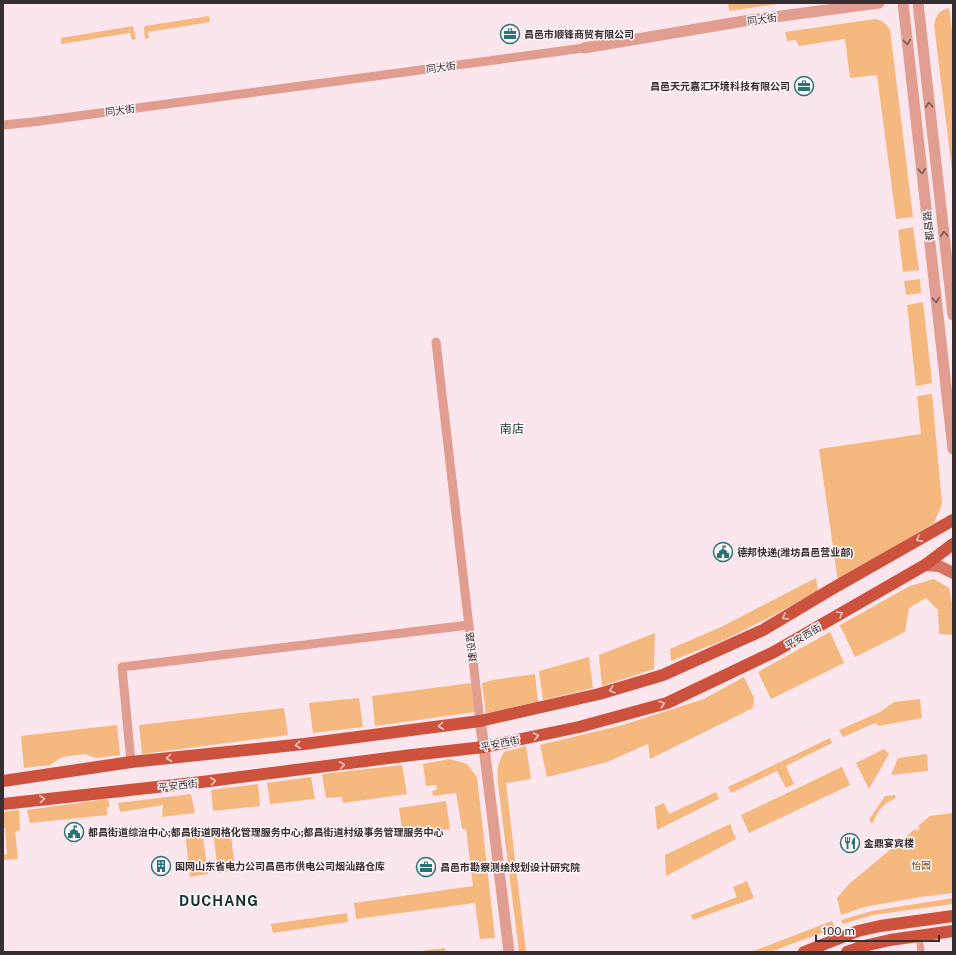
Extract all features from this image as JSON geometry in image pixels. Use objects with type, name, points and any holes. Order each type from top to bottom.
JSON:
[{"type":"main road","points":[[3,781],[131,762],[304,744],[480,721],[600,694],[663,675],[763,630],[953,520]]},
{"type":"main road","name":"平安西街","points":[[3,804],[202,782],[484,747],[579,727],[667,703],[774,652],[925,565],[953,544]]},
{"type":"main road","points":[[925,565],[939,566],[953,573]]},
{"type":"main road","points":[[804,952],[858,931],[880,926],[953,916]]},
{"type":"main road","points":[[847,952],[864,949],[890,940],[953,931]]},
{"type":"street","name":"同大街","points":[[3,125],[584,48],[744,21],[878,3]]},
{"type":"street","name":"都昌路","points":[[903,3],[953,450]]},
{"type":"street","name":"都昌路","points":[[918,3],[953,315]]},
{"type":"street","name":"建设路","points":[[436,342],[480,721],[509,952]]},
{"type":"street","points":[[131,762],[122,667],[469,625]]},
{"type":"street","points":[[919,936],[921,952]]},
{"type":"green space","points":[[728,3],[785,3],[729,11]]},
{"type":"green space","points":[[949,8],[953,38],[953,178],[934,25],[938,14],[942,10]]},
{"type":"green space","points":[[209,16],[210,22],[148,32],[149,38],[145,39],[145,26]]},
{"type":"green space","points":[[875,19],[884,23],[890,30],[913,217],[896,219],[877,75],[850,78],[845,39],[799,46],[796,40],[787,41],[785,32]]},
{"type":"green space","points":[[133,26],[136,39],[132,40],[130,33],[61,44],[61,38]]},
{"type":"green space","points":[[913,227],[919,270],[903,272],[898,230]]},
{"type":"green space","points":[[920,279],[921,293],[906,295],[904,281]]},
{"type":"green space","points":[[923,302],[932,383],[916,386],[907,305]]},
{"type":"green space","points":[[932,394],[942,504],[934,523],[838,582],[819,449],[921,434],[917,396]]},
{"type":"green space","points":[[816,578],[818,591],[724,640],[671,661],[670,649],[721,627]]},
{"type":"green space","points":[[934,579],[949,588],[953,609],[953,635],[939,634],[938,610],[926,598],[909,608],[905,632],[855,657],[840,625],[910,586]]},
{"type":"green space","points":[[830,632],[844,663],[771,699],[758,672]]},
{"type":"green space","points":[[655,633],[654,669],[602,686],[599,655]]},
{"type":"green space","points":[[589,657],[593,688],[543,700],[539,671]]},
{"type":"green space","points":[[535,674],[538,702],[486,713],[482,683]]},
{"type":"green space","points":[[744,677],[754,698],[753,708],[650,759],[648,744],[607,762],[547,777],[540,745],[623,725],[704,699]]},
{"type":"green space","points":[[471,683],[475,712],[375,726],[372,696]]},
{"type":"green space","points":[[359,698],[363,727],[313,733],[309,703]]},
{"type":"green space","points":[[920,699],[922,718],[879,726],[875,723],[843,737],[839,730],[880,712],[894,702]]},
{"type":"green space","points":[[284,708],[288,735],[142,754],[139,725]]},
{"type":"green space","points":[[117,725],[120,755],[96,758],[85,754],[62,757],[50,765],[24,768],[21,736]]},
{"type":"green space","points":[[830,738],[832,743],[786,766],[794,784],[786,788],[777,771],[731,793],[728,787]]},
{"type":"green space","points":[[526,746],[531,779],[506,783],[526,952],[519,952],[498,784],[498,771],[500,760],[504,752]]},
{"type":"green space","points":[[884,749],[889,754],[869,789],[856,763]]},
{"type":"green space","points":[[927,754],[928,771],[891,775],[898,758]]},
{"type":"green space","points":[[450,759],[467,764],[477,777],[495,938],[480,939],[475,903],[356,919],[354,903],[473,886],[466,829],[462,829],[456,793],[433,796],[432,791],[437,790],[436,785],[426,786],[423,764]]},
{"type":"green space","points":[[402,765],[407,794],[343,803],[342,797],[326,798],[322,774]]},
{"type":"green space","points":[[842,767],[850,785],[749,833],[741,815]]},
{"type":"green space","points":[[311,777],[315,799],[270,804],[267,783]]},
{"type":"green space","points":[[258,784],[260,806],[213,811],[211,790]]},
{"type":"green space","points":[[716,792],[719,799],[657,830],[655,807],[664,803],[669,814]]},
{"type":"green space","points":[[191,794],[195,813],[162,817],[163,805],[120,812],[118,803]]},
{"type":"green space","points":[[895,795],[896,798],[881,808],[872,824],[869,820],[885,796]]},
{"type":"green space","points":[[108,799],[110,807],[107,807],[107,815],[30,823],[27,810]]},
{"type":"green space","points":[[446,801],[450,829],[403,836],[399,808]]},
{"type":"green space","points":[[19,810],[20,830],[15,832],[18,859],[3,860],[3,855],[7,854],[5,828],[3,828],[3,812]]},
{"type":"green space","name":"怡园","points":[[953,813],[953,893],[864,907],[841,915],[837,898],[849,884],[915,829],[917,831],[920,828],[918,826],[930,816]]},
{"type":"green space","points":[[730,824],[736,839],[666,876],[665,855]]},
{"type":"green space","points":[[222,828],[226,829],[231,835],[235,870],[218,873],[213,830]]},
{"type":"green space","points":[[202,829],[208,874],[190,877],[186,841],[187,834],[192,831]]},
{"type":"green space","points":[[747,881],[754,898],[693,920],[691,915],[737,897],[733,887]]},
{"type":"green space","points":[[953,898],[953,904],[873,915],[843,924],[841,920],[872,911]]},
{"type":"green space","points":[[347,913],[348,922],[273,933],[271,924]]},
{"type":"green space","points":[[832,921],[835,928],[770,952],[751,952]]},
{"type":"green space","points":[[445,948],[445,952],[412,952]]},
{"type":"place","name":"昌邑市顺锋商贸有限公司","points":[[510,34]]},
{"type":"place","name":"昌邑天元嘉汇环境科技有限公司","points":[[804,86]]},
{"type":"place","name":"德邦快递(潍坊昌邑营业部)","points":[[723,552]]},
{"type":"place","name":"都昌街道综治中心;都昌街道网格化管理服务中心;都昌街道村级事务管理服务中心","points":[[74,832]]},
{"type":"place","name":"金鼎宴宾楼","points":[[850,843]]},
{"type":"place","name":"国网山东省电力公司昌邑市供电公司烟汕路仓库","points":[[161,866]]},
{"type":"place","name":"昌邑市勘察测绘规划设计研究院","points":[[426,867]]},
{"type":"district","name":"南店","points":[[512,429]]},
{"type":"district","name":"DUCHANG","points":[[219,901]]}]
